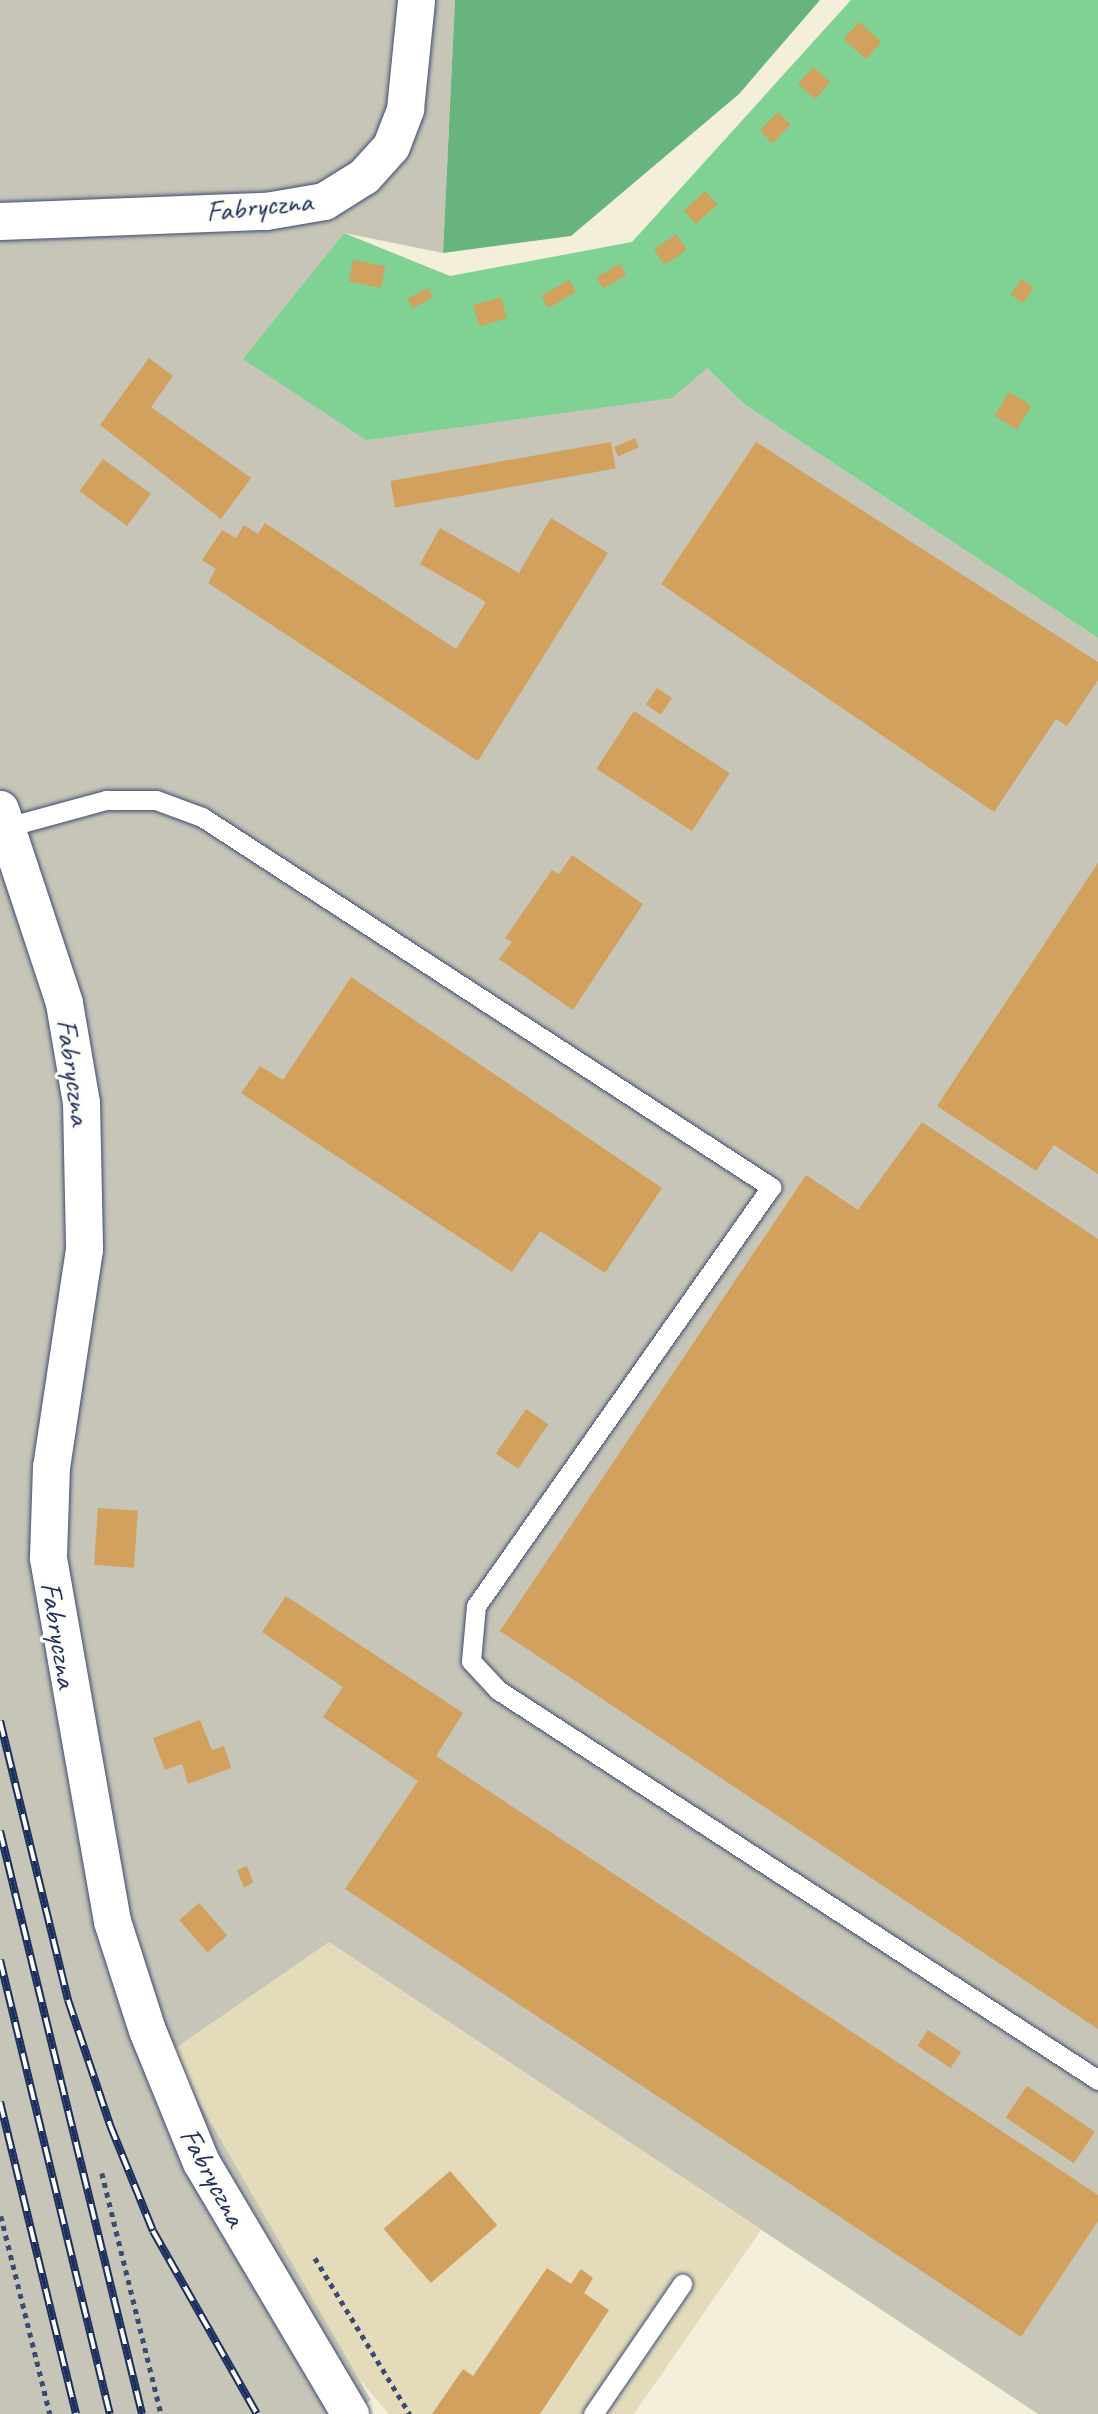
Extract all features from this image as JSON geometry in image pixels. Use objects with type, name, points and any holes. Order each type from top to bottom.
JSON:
[{"type":"street","name":"Fabryczna","points":[[0,221],[266,211],[324,201],[364,176],[391,146],[405,109],[416,0]]},
{"type":"street","name":"Fabryczna","points":[[3,818],[64,1003],[81,1102],[84,1249],[51,1466],[48,1558],[109,1907],[147,2030],[201,2162],[350,2414]]},
{"type":"lane","points":[[3,818],[106,800],[156,800],[202,817],[771,1187],[476,1606],[471,1661],[498,1690],[1098,2080]]},
{"type":"lane","points":[[593,2414],[682,2284]]},
{"type":"path","points":[[102,2173],[161,2414]]},
{"type":"path","points":[[1,2216],[50,2414]]},
{"type":"path","points":[[316,2258],[410,2414]]},
{"type":"shaded area","points":[[0,0],[455,0],[443,253],[344,233],[244,359],[707,368],[744,404],[1098,638],[1098,2414],[1038,2414],[329,1942],[170,2052],[371,2400],[351,2414],[0,2414]]},
{"type":"shaded area","points":[[329,1942],[761,2230],[634,2414],[389,2414],[352,2371],[170,2052]]},
{"type":"green space","points":[[455,0],[820,0],[739,94],[571,236],[443,253]]},
{"type":"green space","points":[[851,0],[1098,0],[1098,638],[744,404],[707,368],[672,398],[366,440],[243,359],[344,233],[450,276],[632,242]]},
{"type":"building","points":[[859,22],[881,42],[866,59],[844,39]]},
{"type":"building","points":[[813,67],[830,82],[815,99],[798,84]]},
{"type":"building","points":[[778,112],[791,125],[772,143],[760,130]]},
{"type":"building","points":[[705,191],[717,204],[696,224],[684,211]]},
{"type":"building","points":[[676,234],[687,250],[665,265],[654,249]]},
{"type":"building","points":[[353,260],[385,266],[381,288],[349,282]]},
{"type":"building","points":[[620,264],[626,275],[603,288],[596,277]]},
{"type":"building","points":[[1022,279],[1034,288],[1023,303],[1011,294]]},
{"type":"building","points":[[569,280],[576,292],[548,308],[541,296]]},
{"type":"building","points":[[428,288],[433,298],[413,308],[408,298]]},
{"type":"building","points":[[501,297],[507,318],[479,326],[473,305]]},
{"type":"building","points":[[149,358],[173,376],[151,407],[251,478],[221,519],[100,425]]},
{"type":"building","points":[[1009,392],[1031,405],[1017,429],[995,416]]},
{"type":"building","points":[[635,438],[639,447],[618,456],[614,447]]},
{"type":"building","points":[[611,442],[616,469],[395,507],[390,481]]},
{"type":"building","points":[[756,442],[1098,662],[1098,680],[1067,726],[1056,719],[994,812],[661,584]]},
{"type":"building","points":[[103,459],[151,494],[127,526],[79,491]]},
{"type":"building","points":[[551,518],[608,553],[478,761],[208,583],[216,569],[202,560],[222,530],[236,538],[244,525],[258,534],[265,523],[456,649],[486,602],[420,564],[440,528],[519,573]]},
{"type":"building","points":[[657,688],[672,698],[661,715],[646,705]]},
{"type":"building","points":[[634,711],[730,773],[692,831],[596,769]]},
{"type":"building","points":[[572,855],[643,904],[573,1010],[499,959],[512,942],[505,938],[552,870],[559,874]]},
{"type":"building","points":[[1098,863],[1098,1174],[1054,1145],[1036,1171],[937,1106]]},
{"type":"building","points":[[351,977],[662,1188],[605,1273],[540,1231],[512,1272],[241,1093],[260,1066],[283,1080]]},
{"type":"building","points":[[922,1122],[1098,1239],[1098,2029],[500,1631],[806,1175],[858,1210]]},
{"type":"building","points":[[526,1409],[548,1424],[518,1469],[496,1454]]},
{"type":"building","points":[[98,1508],[138,1511],[134,1568],[94,1565]]},
{"type":"building","points":[[286,1596],[463,1713],[436,1756],[1098,2195],[1098,2221],[1021,2337],[345,1889],[418,1781],[323,1717],[343,1687],[262,1632]]},
{"type":"building","points":[[200,1720],[212,1750],[224,1746],[231,1768],[188,1784],[182,1764],[165,1770],[153,1738]]},
{"type":"building","points":[[247,1866],[253,1882],[244,1888],[237,1870]]},
{"type":"building","points":[[199,1903],[227,1935],[208,1953],[179,1920]]},
{"type":"building","points":[[928,2030],[961,2052],[951,2068],[917,2046]]},
{"type":"building","points":[[1027,2086],[1095,2132],[1074,2163],[1006,2118]]},
{"type":"building","points":[[450,2171],[497,2225],[431,2283],[384,2229]]},
{"type":"building","points":[[547,2268],[571,2284],[581,2269],[593,2278],[584,2293],[609,2310],[540,2414],[432,2414],[463,2369],[473,2376]]},
{"type":"railway","points":[[0,1721],[68,2000],[110,2125],[153,2231],[257,2414]]},
{"type":"railway","points":[[0,1831],[142,2414]]},
{"type":"railway","points":[[0,1960],[110,2414]]},
{"type":"railway","points":[[0,2102],[76,2414]]}]
